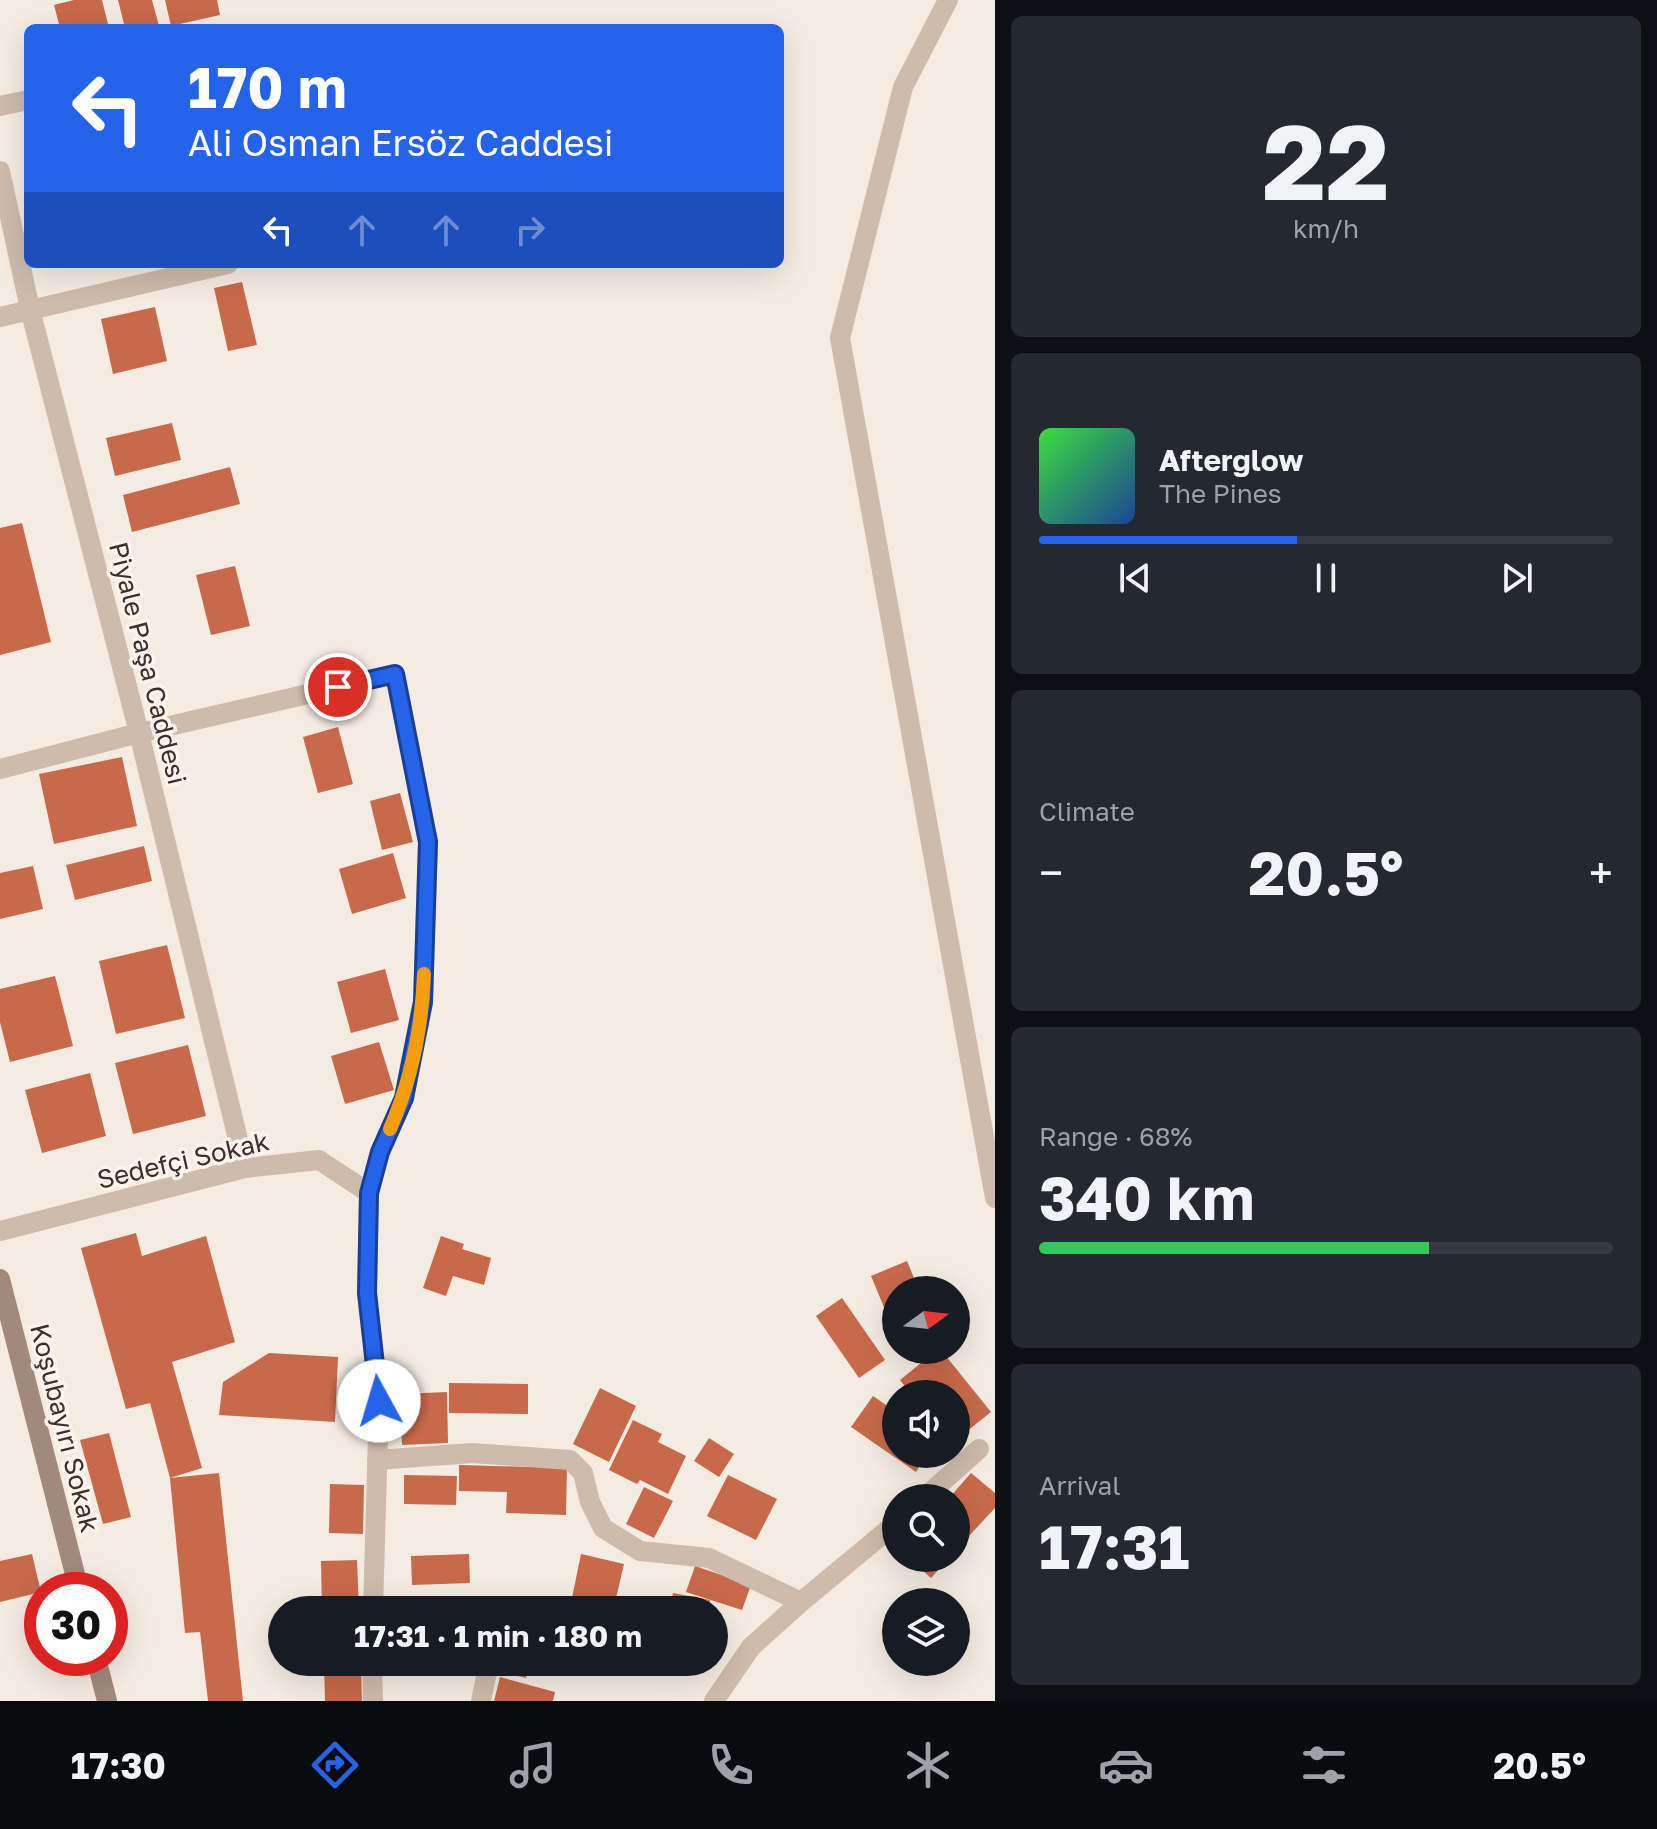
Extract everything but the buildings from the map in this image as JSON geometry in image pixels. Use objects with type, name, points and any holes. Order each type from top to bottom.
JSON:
[{"type":"street","points":[[948,0],[903,87],[840,338],[995,1198]]},
{"type":"street","points":[[0,106],[24,101]]},
{"type":"street","name":"Piyale Paşa Caddesi","points":[[0,171],[30,309],[139,733],[245,1168]]},
{"type":"street","points":[[0,317],[210,268]]},
{"type":"street","points":[[0,769],[139,733],[395,674],[428,842],[423,1002],[404,1098],[380,1152],[369,1193],[367,1293],[379,1401],[373,1596]]},
{"type":"street","name":"Sedefçi Sokak","points":[[0,1231],[245,1168],[319,1160],[369,1193]]},
{"type":"street","name":"Koşubayırı Sokak","points":[[0,1279],[74,1572]]},
{"type":"street","points":[[940,1484],[979,1449]]},
{"type":"street","points":[[377,1460],[472,1453],[570,1460],[583,1473],[590,1502],[603,1528],[640,1551],[709,1558],[801,1602]]},
{"type":"street","points":[[714,1701],[751,1647],[882,1535]]},
{"type":"street","points":[[101,1676],[107,1701]]},
{"type":"street","points":[[372,1676],[373,1701]]},
{"type":"street","points":[[481,1701],[486,1676]]},
{"type":"slow traffic","points":[[390,1129],[404,1098],[423,1002],[424,974]]},
{"type":"route","points":[[338,687],[395,674],[428,842],[423,1002],[404,1098],[380,1152],[369,1193],[367,1293],[379,1401]]}]
